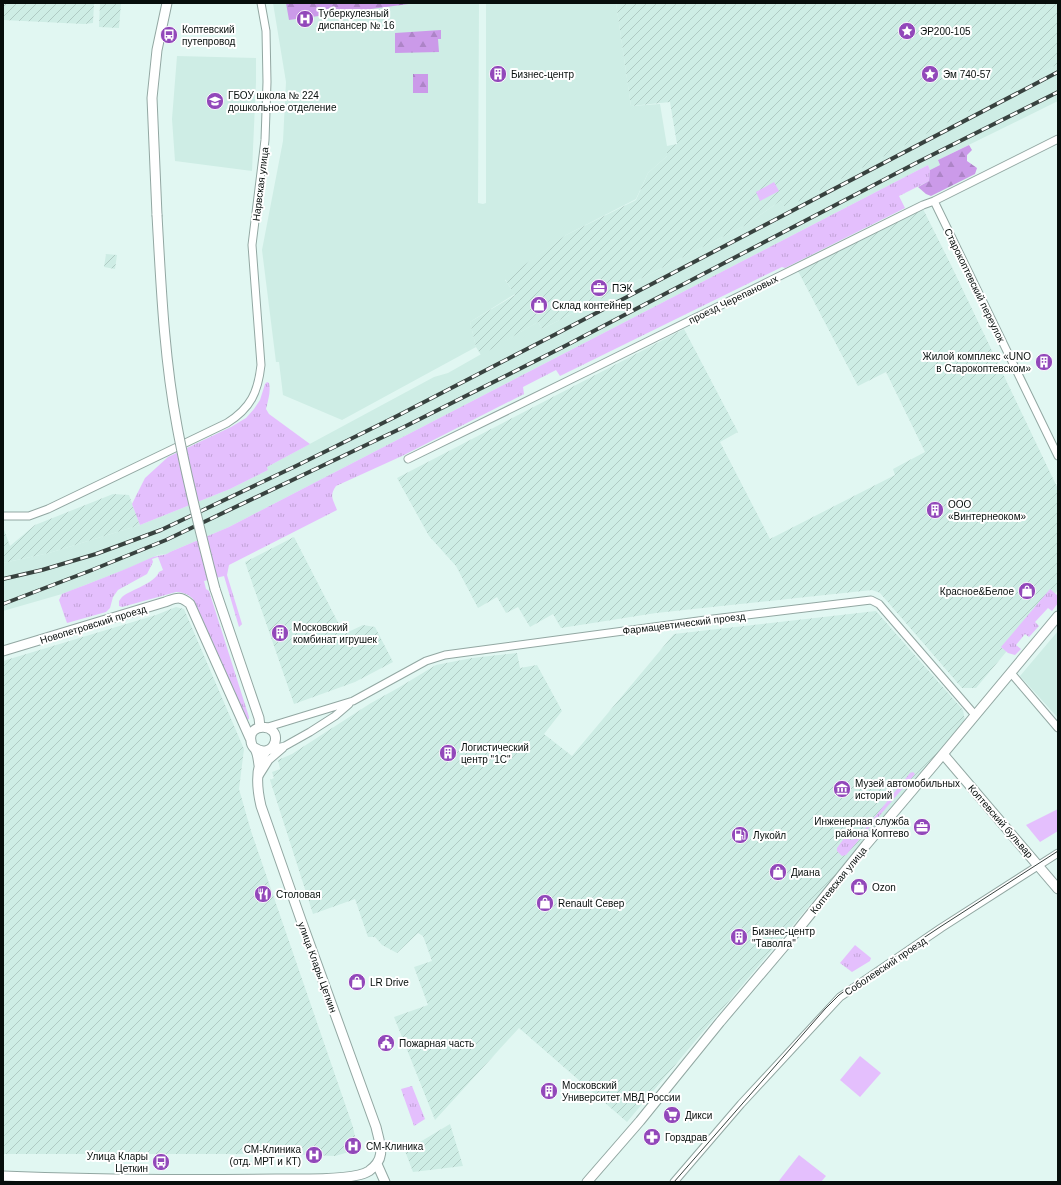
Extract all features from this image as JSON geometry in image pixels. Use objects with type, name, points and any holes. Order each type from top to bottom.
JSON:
[{"type":"street","points":[[168,3],[157,50],[152,98],[162,307],[169,373],[177,426],[194,508],[215,589],[259,718],[264,727],[274,733],[275,740],[272,747],[262,751],[254,748],[250,738],[253,731],[264,727]]},
{"type":"street","name":"Нарвская улица","points":[[3,516],[29,516],[48,509],[227,422],[239,415],[247,407],[253,397],[260,376],[261,364],[252,245],[265,140],[268,82],[266,31],[262,3]]},
{"type":"street","name":"проезд Черепановых","points":[[408,459],[923,204],[934,201],[1058,139]]},
{"type":"street","name":"Старокоптевский переулок","points":[[934,201],[1058,456]]},
{"type":"street","name":"Новопетровский проезд","points":[[3,651],[165,602],[177,597],[190,604],[250,738]]},
{"type":"street","name":"Фармацевтический проезд","points":[[257,782],[269,760],[285,746],[335,716],[353,701],[426,661],[445,654],[718,618],[871,600],[879,604],[975,715]]},
{"type":"street","name":"Коптевская улица","points":[[587,1182],[640,1121],[720,1022],[795,934],[866,845],[1058,616]]},
{"type":"street","points":[[1011,673],[1058,728]]},
{"type":"street","name":"Фармацевтический проезд","points":[[264,727],[353,701]]},
{"type":"street","name":"Фармацевтический проезд","points":[[267,750],[285,746]]},
{"type":"street","name":"улица Клары Цеткин","points":[[254,748],[257,754],[259,768]]},
{"type":"street","name":"улица Клары Цеткин","points":[[267,750],[263,755],[257,782],[257,790],[261,806],[376,1127],[382,1152],[377,1164]]},
{"type":"street","name":"Коптевский бульвар","points":[[943,754],[1058,889]]},
{"type":"street","name":"Соболевский проезд","points":[[674,1182],[741,1104],[840,997],[941,928],[1058,853]]},
{"type":"street","points":[[3,1176],[228,1180],[331,1180],[367,1172],[377,1164],[385,1182]]},
{"type":"shaded area","points":[[3,3],[94,3],[93,23],[84,24],[3,20]]},
{"type":"shaded area","points":[[100,3],[121,3],[119,28],[99,27]]},
{"type":"shaded area","points":[[273,3],[479,3],[478,203],[486,203],[486,3],[616,3],[631,106],[660,104],[667,146],[667,156],[648,173],[636,199],[566,235],[505,280],[515,294],[470,322],[476,347],[342,420],[283,395],[279,362],[276,362],[262,250],[283,141],[286,82]]},
{"type":"shaded area","points":[[616,3],[1058,3],[1058,64],[786,208],[780,201],[746,225],[542,329],[538,322],[481,355],[476,347],[470,322],[515,295],[505,279],[566,235],[636,200],[648,173],[667,156],[667,146],[677,144],[670,102],[631,106]]},
{"type":"shaded area","name":"ГБОУ школа № 224 дошкольное отделение","points":[[177,56],[256,58],[252,171],[175,161],[172,119]]},
{"type":"shaded area","points":[[1058,64],[1058,101],[938,160],[940,165],[930,170],[928,165],[229,527],[167,554],[158,555],[62,594],[3,611],[3,563],[49,553],[140,525],[230,489],[268,470],[267,467],[434,377],[448,373],[538,322],[542,329],[746,225],[780,201],[786,207]]},
{"type":"shaded area","points":[[923,209],[1058,489],[1058,590],[976,688],[962,688],[880,593],[872,590],[656,613],[561,628],[553,614],[530,627],[518,607],[506,613],[497,597],[478,608],[456,566],[429,536],[397,478],[684,329],[738,432],[720,442],[770,539],[895,475],[893,469],[925,452],[886,372],[858,386],[798,271]]},
{"type":"shaded area","points":[[106,254],[117,255],[115,269],[104,267]]},
{"type":"shaded area","points":[[113,494],[129,495],[140,525],[49,553],[3,563],[3,527],[10,546],[35,525]]},
{"type":"shaded area","points":[[294,537],[344,634],[363,625],[375,627],[393,662],[355,682],[294,704],[245,562]]},
{"type":"shaded area","points":[[176,607],[184,609],[244,749],[239,789],[251,831],[353,1127],[356,1141],[349,1152],[335,1156],[280,1154],[3,1154],[3,661],[156,615]]},
{"type":"shaded area","points":[[876,611],[963,710],[965,721],[627,1122],[519,1028],[435,1120],[394,1017],[428,1005],[414,967],[432,961],[423,936],[418,933],[397,953],[382,945],[375,937],[368,937],[355,899],[313,914],[270,780],[274,778],[272,772],[280,769],[278,760],[292,754],[371,703],[436,665],[472,658],[517,653],[520,668],[537,665],[562,711],[544,734],[572,756],[674,634]]},
{"type":"shaded area","points":[[1058,631],[1058,718],[1020,676]]},
{"type":"shaded area","points":[[450,1124],[463,1166],[413,1172],[405,1151]]},
{"type":"green space","points":[[286,3],[416,3],[289,20]]},
{"type":"green space","points":[[441,30],[441,39],[438,39],[439,52],[395,53],[395,33]]},
{"type":"green space","points":[[413,74],[428,74],[428,93],[413,93]]},
{"type":"green space","points":[[969,145],[972,150],[967,155],[967,161],[977,168],[975,174],[931,196],[926,194],[918,187],[929,181],[930,170],[940,165],[938,160]]},
{"type":"green space","points":[[928,165],[930,170],[929,181],[899,196],[905,208],[785,268],[782,267],[560,376],[556,370],[523,387],[524,394],[402,456],[336,486],[332,495],[337,510],[229,565],[227,575],[242,624],[239,627],[224,576],[204,581],[206,589],[209,591],[249,719],[247,720],[191,597],[181,592],[176,592],[122,607],[119,606],[119,601],[122,597],[153,580],[159,572],[163,570],[158,557],[152,559],[153,562],[147,574],[118,590],[113,597],[110,608],[106,612],[67,623],[59,600],[62,594],[153,557],[166,554],[229,527]]},
{"type":"green space","points":[[774,182],[779,191],[760,201],[756,192]]},
{"type":"green space","points":[[267,382],[269,383],[270,390],[266,409],[269,414],[310,444],[267,467],[268,470],[230,489],[140,525],[132,504],[145,478],[168,457],[231,427],[246,418],[260,400]]},
{"type":"green space","points":[[1050,589],[1058,596],[1058,603],[1052,611],[1048,608],[1035,622],[1039,626],[1029,637],[1025,634],[1016,645],[1021,649],[1015,655],[1008,653],[1001,647]]},
{"type":"green space","points":[[913,772],[915,774],[846,855],[842,856],[837,851],[837,848],[845,837],[851,840],[855,839],[865,829],[910,773]]},
{"type":"green space","points":[[1058,809],[1058,831],[1040,842],[1026,825]]},
{"type":"green space","points":[[855,945],[871,958],[870,961],[852,972],[840,963]]},
{"type":"green space","points":[[860,1056],[881,1073],[860,1097],[840,1080]]},
{"type":"green space","points":[[412,1086],[425,1119],[414,1126],[401,1089]]},
{"type":"green space","points":[[799,1155],[826,1176],[821,1182],[778,1182]]},
{"type":"tram line","points":[[674,1182],[825,1009],[839,995],[940,927],[1058,851]]},
{"type":"railway","points":[[3,579],[42,570],[96,554],[161,530],[296,466],[556,334],[1058,72]]},
{"type":"railway","points":[[3,604],[166,540],[404,427],[563,347],[918,162],[1058,92]]},
{"type":"place","name":"Туберкулезный диспансер № 16","points":[[305,19]]},
{"type":"place","name":"ЭР200-105","points":[[907,31]]},
{"type":"place","name":"Коптевский путепровод","points":[[169,35]]},
{"type":"place","name":"Бизнес-центр","points":[[498,74]]},
{"type":"place","name":"Эм 740-57","points":[[930,74]]},
{"type":"place","name":"ГБОУ школа № 224 дошкольное отделение","points":[[215,101]]},
{"type":"place","name":"ПЭК","points":[[599,288]]},
{"type":"place","name":"Склад контейнер","points":[[539,305]]},
{"type":"place","name":"Жилой комплекс «UNO в Старокоптевском»","points":[[1044,362]]},
{"type":"place","name":"ООО «Винтернеоком»","points":[[935,510]]},
{"type":"place","name":"Красное&Белое","points":[[1027,591]]},
{"type":"place","name":"Московский комбинат игрушек","points":[[280,633]]},
{"type":"place","name":"Логистический центр \"1С\"","points":[[448,753]]},
{"type":"place","name":"Музей автомобильных историй","points":[[842,789]]},
{"type":"place","name":"Инженерная служба района Коптево","points":[[922,827]]},
{"type":"place","name":"Лукойл","points":[[740,835]]},
{"type":"place","name":"Диана","points":[[778,872]]},
{"type":"place","name":"Ozon","points":[[859,887]]},
{"type":"place","name":"Столовая","points":[[263,894]]},
{"type":"place","name":"Renault Север","points":[[545,903]]},
{"type":"place","name":"Бизнес-центр \"Таволга\"","points":[[739,937]]},
{"type":"place","name":"LR Drive","points":[[357,982]]},
{"type":"place","name":"Пожарная часть","points":[[386,1043]]},
{"type":"place","name":"Московский Университет МВД России","points":[[549,1091]]},
{"type":"place","name":"Дикси","points":[[672,1115]]},
{"type":"place","name":"Горздрав","points":[[652,1137]]},
{"type":"place","name":"СМ-Клиника","points":[[353,1146]]},
{"type":"place","name":"СМ-Клиника (отд. МРТ и КТ)","points":[[314,1155]]},
{"type":"place","name":"Улица Клары Цеткин","points":[[161,1162]]}]
